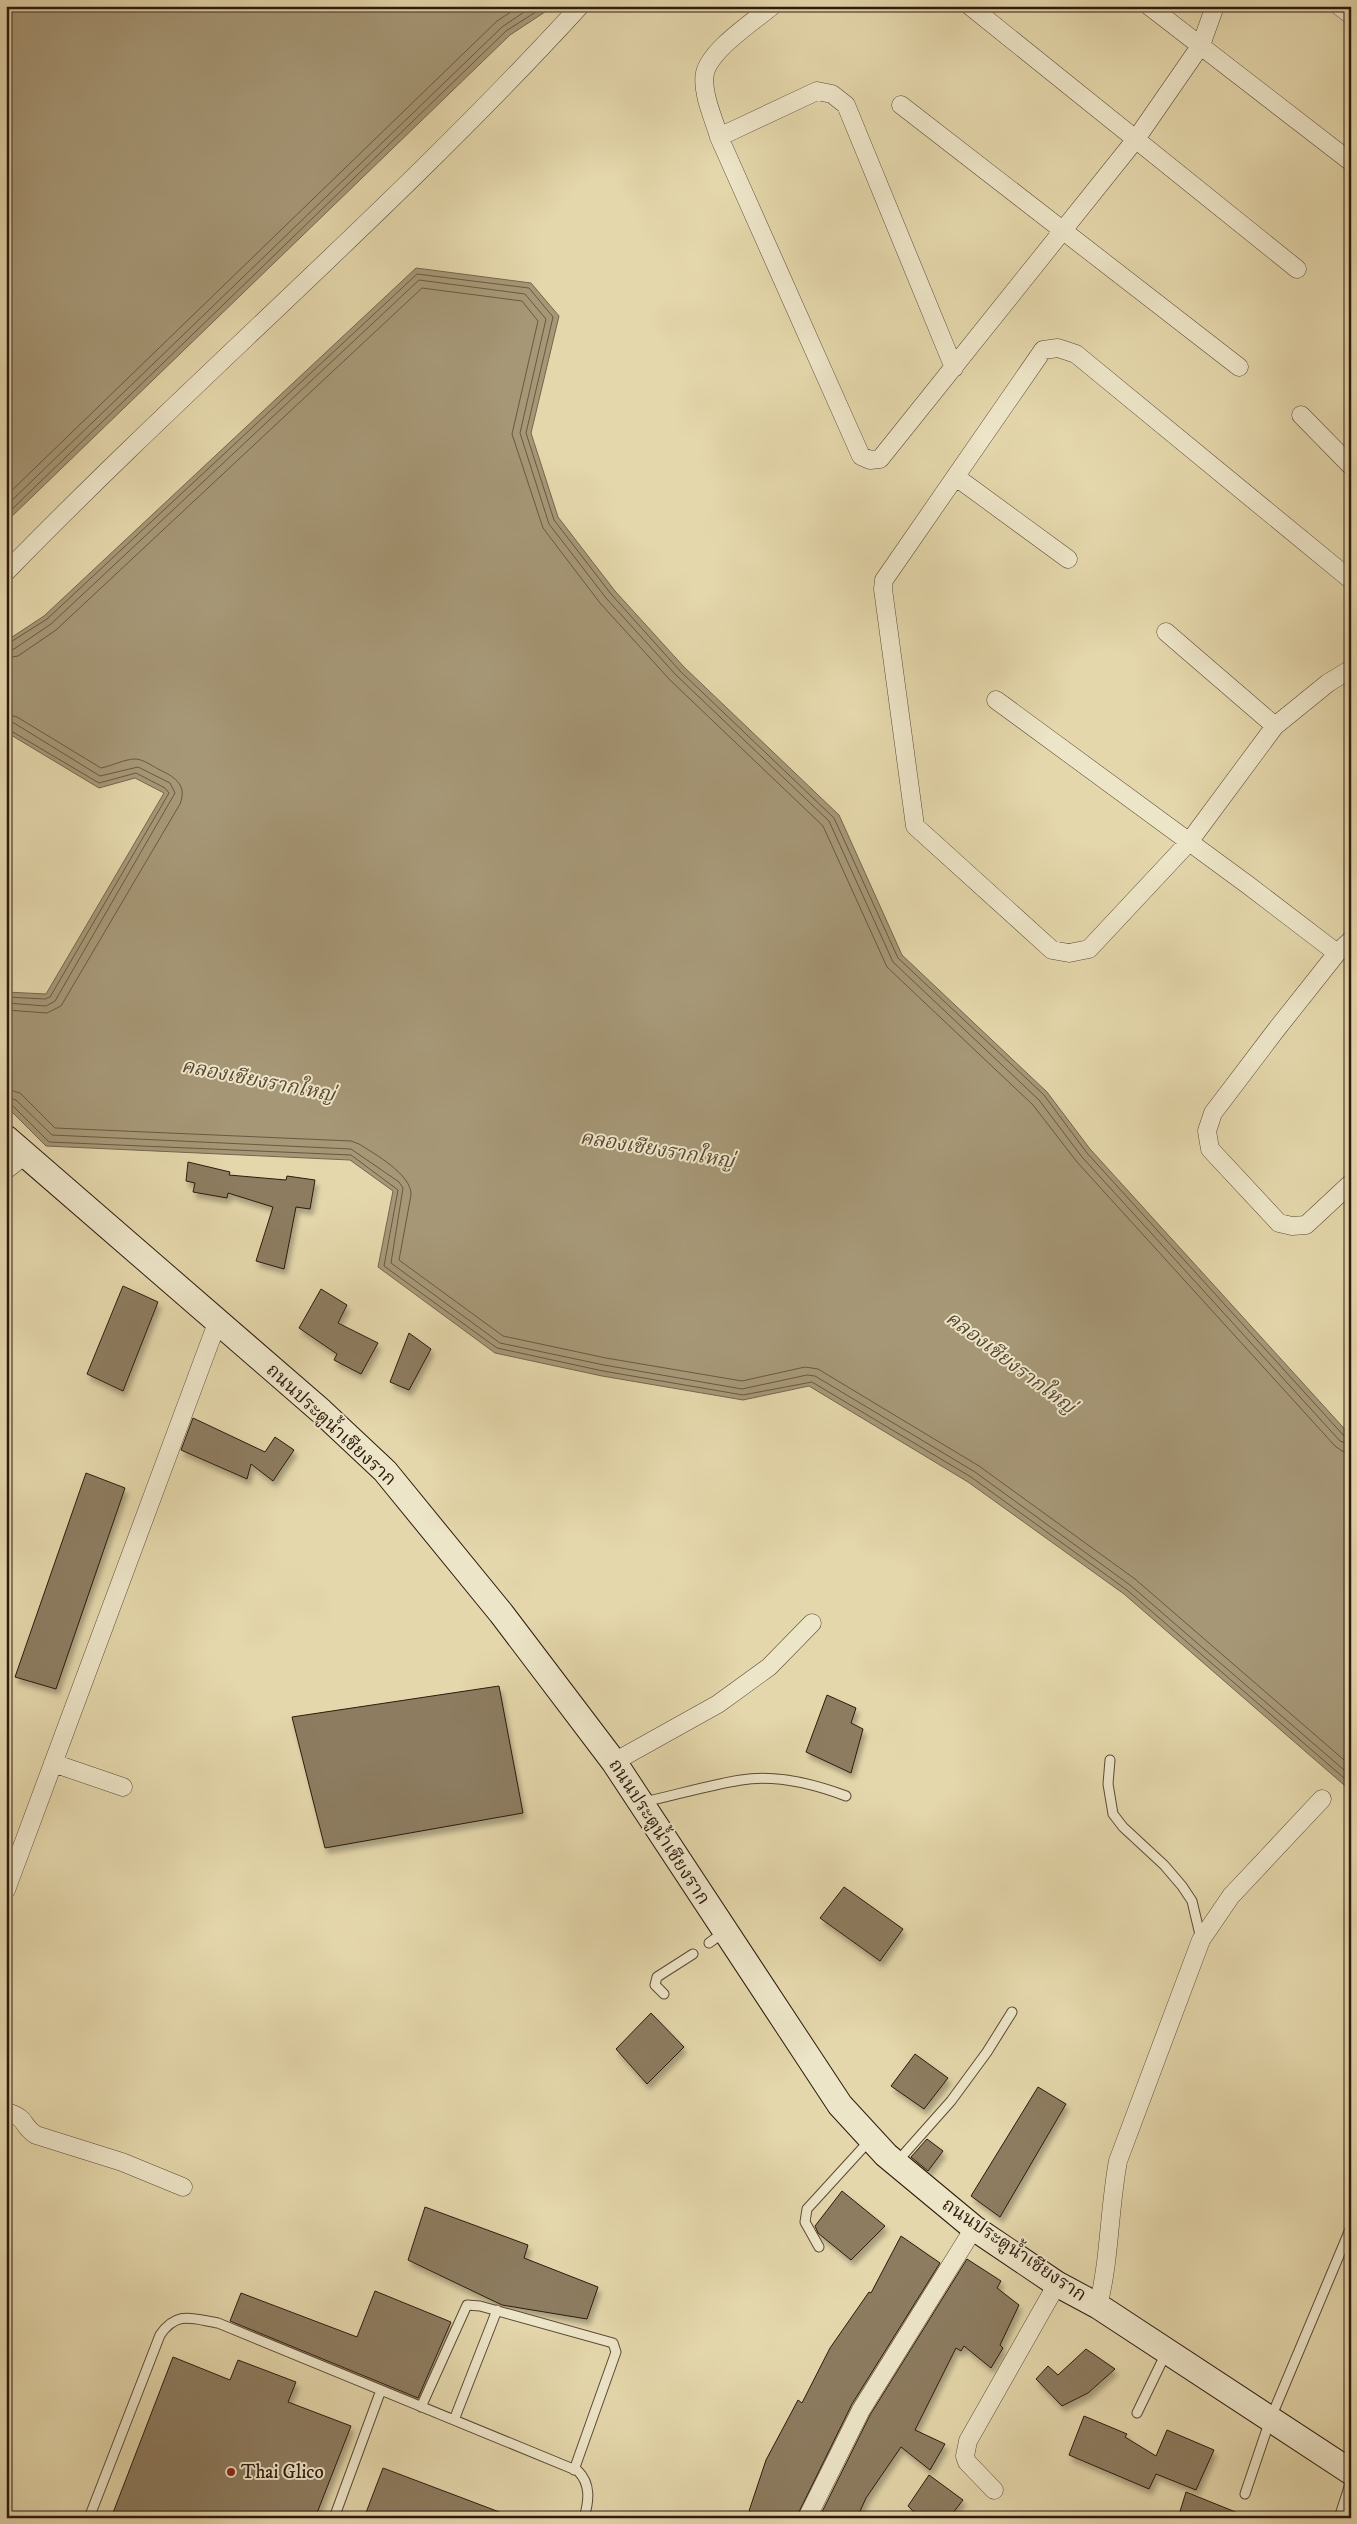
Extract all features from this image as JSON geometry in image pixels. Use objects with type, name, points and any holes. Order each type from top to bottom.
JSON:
[{"type":"street","points":[[6,572],[402,190],[509,84],[580,6]]},
{"type":"street","points":[[772,6],[712,57],[704,74],[706,92],[720,137],[861,456],[870,460],[880,459],[1136,139],[1200,44],[1215,6]]},
{"type":"street","points":[[970,6],[1297,269]]},
{"type":"street","points":[[1149,6],[1351,162]]},
{"type":"street","points":[[1339,6],[1351,15]]},
{"type":"street","points":[[720,137],[817,91],[832,94],[846,105],[954,368]]},
{"type":"street","points":[[901,105],[1239,368]]},
{"type":"street","points":[[1351,580],[1076,354],[1058,348],[1043,350],[884,580],[884,603],[915,826],[1052,950],[1069,953],[1089,949],[1189,842],[1276,726],[1328,683],[1351,669]]},
{"type":"street","points":[[1300,415],[1351,466]]},
{"type":"street","points":[[956,477],[1068,559]]},
{"type":"street","points":[[1166,632],[1276,726]]},
{"type":"street","points":[[996,700],[1248,885],[1337,953]]},
{"type":"street","points":[[1351,940],[1337,953],[1213,1113],[1207,1131],[1210,1149],[1279,1223],[1292,1226],[1306,1225],[1351,1183]]},
{"type":"street","name":"ถนนประตูน้ำเชียงราก","points":[[6,1138],[16,1162],[217,1323],[321,1411],[385,1471],[501,1613],[614,1762],[641,1803],[717,1937],[840,2105],[896,2163],[974,2228],[1057,2284],[1098,2306],[1166,2353],[1351,2472]]},
{"type":"street","points":[[6,1890],[217,1323]]},
{"type":"street","points":[[614,1762],[718,1704],[769,1667],[812,1623]]},
{"type":"street","points":[[53,1763],[123,1787]]},
{"type":"street","points":[[1098,2306],[1108,2253],[1112,2192],[1118,2161],[1201,1940],[1231,1896],[1322,1799]]},
{"type":"street","points":[[6,2113],[22,2118],[31,2132],[36,2135],[122,2162],[183,2186]]},
{"type":"street","points":[[807,2518],[861,2410],[974,2228]]},
{"type":"street","points":[[994,2490],[967,2462],[965,2456],[968,2440],[1057,2284]]},
{"type":"lane","points":[[1110,1760],[1108,1784],[1113,1814],[1123,1827],[1164,1865],[1182,1886],[1192,1901],[1201,1940]]},
{"type":"lane","points":[[641,1803],[742,1780],[775,1779],[820,1786],[846,1796]]},
{"type":"lane","points":[[664,1994],[655,1985],[657,1977],[693,1954]]},
{"type":"lane","points":[[896,2163],[952,2101],[987,2052],[1012,2012]]},
{"type":"lane","points":[[819,2247],[805,2222],[807,2209],[872,2138]]},
{"type":"lane","points":[[1245,2494],[1270,2420],[1351,2227]]},
{"type":"lane","points":[[421,2407],[467,2305],[497,2310],[613,2343],[616,2346],[616,2352],[574,2470]]},
{"type":"lane","points":[[454,2420],[497,2310]]},
{"type":"lane","points":[[89,2518],[157,2343],[166,2326],[182,2317],[218,2323],[574,2470],[582,2475],[587,2485],[589,2504],[584,2518]]},
{"type":"lane","points":[[1136,2413],[1166,2353]]},
{"type":"lane","points":[[334,2518],[381,2390]]},
{"type":"lane","points":[[1339,2518],[1351,2481]]},
{"type":"water","points":[[6,6],[554,6],[510,35],[6,522]]},
{"type":"water","name":"คลองเชียงรากใหญ่","points":[[416,268],[531,283],[559,316],[531,433],[558,517],[615,591],[684,667],[839,815],[902,955],[1047,1092],[1090,1149],[1351,1436],[1351,1791],[1124,1594],[968,1482],[809,1386],[743,1400],[602,1376],[495,1353],[378,1267],[393,1191],[350,1160],[46,1146],[6,1106],[6,992],[46,994],[164,793],[135,778],[99,788],[6,732],[6,641],[44,616]]},
{"type":"building","points":[[188,1162],[230,1172],[229,1175],[286,1180],[287,1176],[315,1180],[310,1209],[296,1207],[284,1269],[256,1261],[273,1207],[228,1193],[227,1198],[193,1192],[195,1183],[186,1181]]},
{"type":"building","points":[[123,1286],[158,1302],[123,1391],[87,1374]]},
{"type":"building","points":[[321,1289],[347,1305],[338,1323],[378,1343],[361,1374],[334,1360],[337,1354],[299,1328]]},
{"type":"building","points":[[409,1333],[431,1349],[409,1390],[390,1382]]},
{"type":"building","points":[[193,1418],[265,1452],[275,1437],[294,1450],[273,1481],[251,1464],[247,1479],[181,1450]]},
{"type":"building","points":[[86,1473],[125,1488],[56,1689],[15,1677]]},
{"type":"building","points":[[499,1686],[523,1813],[325,1848],[292,1717]]},
{"type":"building","points":[[827,1695],[856,1708],[851,1723],[863,1729],[851,1773],[806,1752]]},
{"type":"building","points":[[844,1887],[903,1929],[880,1961],[820,1918]]},
{"type":"building","points":[[651,2013],[684,2047],[647,2084],[616,2049]]},
{"type":"building","points":[[915,2054],[948,2078],[924,2109],[891,2086]]},
{"type":"building","points":[[1038,2087],[1066,2104],[1000,2217],[971,2196]]},
{"type":"building","points":[[927,2139],[943,2151],[928,2171],[911,2157]]},
{"type":"building","points":[[842,2191],[885,2226],[851,2260],[818,2233],[815,2226]]},
{"type":"building","points":[[425,2207],[528,2245],[524,2258],[598,2287],[587,2319],[502,2305],[408,2260]]},
{"type":"building","points":[[901,2236],[940,2263],[852,2404],[796,2518],[761,2518],[749,2511],[766,2460],[798,2400],[802,2403],[830,2348],[869,2292],[871,2293]]},
{"type":"building","points":[[967,2259],[1001,2281],[997,2288],[1019,2305],[1000,2345],[1003,2348],[991,2368],[964,2346],[961,2351],[956,2348],[915,2430],[945,2444],[930,2470],[901,2447],[866,2498],[857,2518],[819,2518],[870,2415]]},
{"type":"building","points":[[375,2291],[451,2322],[418,2398],[230,2321],[241,2293],[357,2337]]},
{"type":"building","points":[[1086,2349],[1115,2369],[1088,2393],[1062,2406],[1036,2379],[1048,2366],[1058,2375]]},
{"type":"building","name":"Thai Glico","points":[[173,2357],[230,2380],[238,2360],[296,2382],[288,2402],[351,2426],[315,2518],[111,2518]]},
{"type":"building","points":[[1084,2416],[1127,2434],[1125,2437],[1156,2456],[1167,2430],[1214,2450],[1196,2490],[1156,2474],[1149,2489],[1069,2455]]},
{"type":"building","name":"Thai Glico","points":[[383,2468],[510,2516],[509,2518],[364,2518]]},
{"type":"building","points":[[929,2475],[963,2500],[949,2518],[920,2518],[908,2506]]},
{"type":"building","points":[[1186,2492],[1248,2517],[1248,2518],[1178,2518]]},
{"type":"place","name":"Thai Glico","points":[[231,2472]]}]
